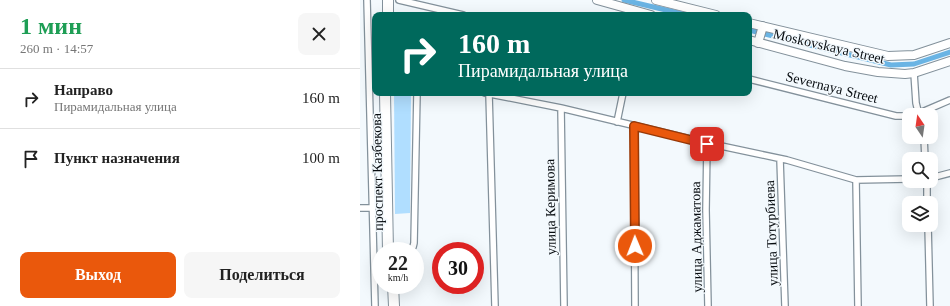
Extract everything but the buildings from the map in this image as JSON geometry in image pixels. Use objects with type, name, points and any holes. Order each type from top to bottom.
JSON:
[{"type":"highway","points":[[384,0],[384,12]]},
{"type":"highway","points":[[388,0],[388,12]]},
{"type":"highway","name":"проспект Казбекова","points":[[385,96],[389,242]]},
{"type":"highway","name":"проспект Казбекова","points":[[389,96],[389,242]]},
{"type":"highway","points":[[389,294],[389,306]]},
{"type":"highway","points":[[393,294],[394,306]]},
{"type":"main road","points":[[598,0],[631,12]]},
{"type":"main road","points":[[656,0],[704,12]]},
{"type":"main road","name":"Moskovskaya Street","points":[[752,24],[888,56],[914,55],[950,43]]},
{"type":"main road","points":[[758,43],[763,26]]},
{"type":"main road","name":"Moskovskaya Street","points":[[752,41],[845,66],[878,72],[905,74],[914,73],[950,61]]},
{"type":"street","points":[[367,0],[374,242]]},
{"type":"street","points":[[399,0],[450,12]]},
{"type":"street","points":[[914,73],[917,108]]},
{"type":"street","name":"Severnaya Street","points":[[752,80],[896,116],[902,116]]},
{"type":"street","points":[[414,242],[416,96]]},
{"type":"street","points":[[487,96],[495,306]]},
{"type":"street","points":[[502,96],[561,108],[707,144],[780,159],[856,180],[902,180]]},
{"type":"street","points":[[617,122],[622,96]]},
{"type":"street","points":[[933,108],[950,100]]},
{"type":"street","name":"улица Керимова","points":[[561,108],[564,306]]},
{"type":"street","points":[[634,126],[636,306]]},
{"type":"street","name":"улица Аджаматова","points":[[707,144],[706,210],[708,306]]},
{"type":"street","name":"улица Тотурбиева","points":[[780,159],[785,306]]},
{"type":"street","points":[[938,176],[950,173]]},
{"type":"street","points":[[856,180],[858,306]]},
{"type":"street","points":[[360,208],[373,208]]},
{"type":"street","points":[[928,232],[930,306]]},
{"type":"street","points":[[375,294],[375,306]]},
{"type":"shaded area","points":[[394,96],[411,96],[410,213],[395,214]]},
{"type":"waterway","points":[[624,0],[674,12]]},
{"type":"waterway","points":[[752,31],[757,32]]},
{"type":"waterway","points":[[765,34],[891,65],[914,64],[950,52]]},
{"type":"route","points":[[635,246],[634,126],[707,144]]}]
